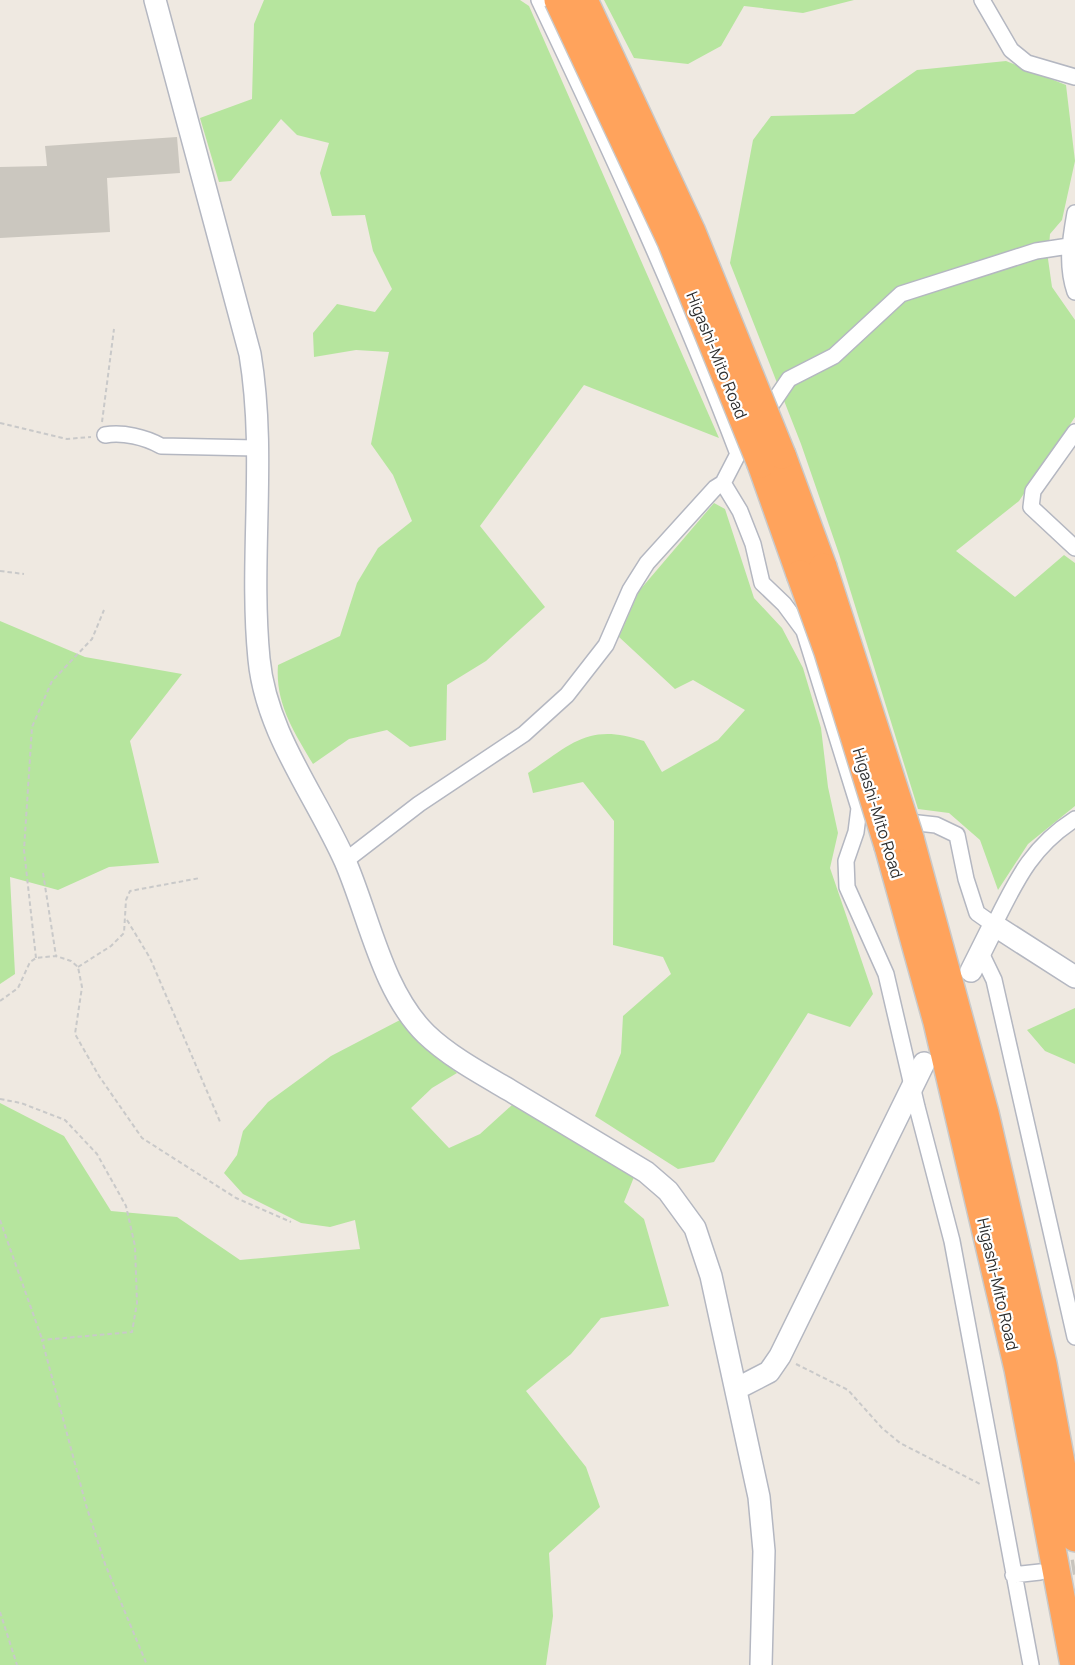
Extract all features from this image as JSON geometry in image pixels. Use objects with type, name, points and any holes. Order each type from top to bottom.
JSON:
[{"type":"highway","name":"Higashi-Mito Road","points":[[558,0],[671,241],[760,458],[812,570],[985,1113],[1043,1364],[1075,1538]]},
{"type":"highway","name":"Higashi-Mito Road","points":[[584,0],[692,232],[760,458]]},
{"type":"highway","name":"Higashi-Mito Road","points":[[899,842],[937,1022],[1018,1369],[1074,1665]]},
{"type":"street","points":[[155,0],[250,354],[260,448],[256,617],[265,690],[284,745],[345,861],[388,976],[400,1000],[425,1033],[445,1050],[474,1069],[646,1172],[668,1191],[695,1228],[703,1248],[759,1497],[764,1551],[761,1665]]},
{"type":"street","points":[[538,0],[620,171],[698,349],[760,458]]},
{"type":"street","points":[[982,0],[1011,50],[1026,63],[1075,76]]},
{"type":"street","points":[[1075,213],[1069,246],[1069,276],[1075,292]]},
{"type":"street","points":[[345,861],[418,804],[524,734],[567,695],[606,645],[630,590],[647,563],[714,488],[760,458],[789,379],[834,356],[901,294],[1036,251],[1069,246]]},
{"type":"street","points":[[1075,432],[1033,491],[1031,507],[1075,548]]},
{"type":"street","points":[[105,435],[148,439],[161,446],[260,448]]},
{"type":"street","points":[[723,483],[740,511],[753,544],[762,583],[784,604],[804,631],[859,808],[856,832],[846,861],[847,887],[886,974],[914,1084],[917,1107],[952,1240],[1031,1665]]},
{"type":"street","points":[[970,971],[1020,872],[1038,848],[1075,819]]},
{"type":"street","points":[[856,832],[893,820],[936,825],[957,836],[966,879],[977,913],[1075,977]]},
{"type":"street","points":[[981,951],[994,980],[1075,1337]]},
{"type":"street","points":[[736,1389],[769,1372],[780,1356],[924,1063]]},
{"type":"street","points":[[1013,1575],[1040,1572]]},
{"type":"path","points":[[0,423],[67,440],[105,435],[102,419],[114,329]]},
{"type":"path","points":[[0,571],[24,574]]},
{"type":"path","points":[[36,958],[24,850],[32,727],[52,681],[92,639],[104,610]]},
{"type":"path","points":[[43,873],[56,956]]},
{"type":"path","points":[[78,967],[111,946],[124,933],[127,920],[126,900],[130,891],[200,878]]},
{"type":"path","points":[[127,920],[150,958],[221,1124]]},
{"type":"path","points":[[0,1001],[18,988],[30,962],[36,958],[56,956],[71,961],[78,967],[82,987],[75,1034],[99,1076],[142,1138],[236,1198],[291,1222]]},
{"type":"path","points":[[0,1099],[21,1103],[65,1119],[97,1154],[126,1206],[135,1246],[137,1304],[132,1332],[42,1340]]},
{"type":"path","points":[[0,1220],[42,1340],[92,1525],[105,1564],[147,1665]]},
{"type":"path","points":[[780,1356],[848,1390],[882,1428],[900,1443],[998,1493]]},
{"type":"path","points":[[0,1612],[17,1665]]},
{"type":"green space","points":[[264,0],[520,0],[529,6],[719,438],[584,385],[480,526],[545,607],[486,661],[447,685],[446,740],[410,747],[387,730],[349,739],[313,764],[287,717],[280,692],[278,665],[340,636],[357,583],[378,548],[412,521],[393,475],[371,444],[389,352],[356,350],[314,357],[313,333],[337,304],[375,312],[392,289],[373,251],[365,215],[332,216],[320,173],[329,143],[297,135],[281,119],[231,181],[219,182],[200,118],[252,99],[254,24]]},
{"type":"green space","points":[[604,0],[854,0],[803,13],[744,6],[721,46],[688,64],[634,58]]},
{"type":"green space","points":[[1006,61],[1066,85],[1075,161],[1062,220],[1050,234],[1048,259],[1052,287],[1075,320],[1075,417],[1019,501],[956,551],[1015,597],[1064,555],[1075,563],[1075,806],[1028,844],[998,890],[980,840],[949,813],[918,809],[839,554],[801,444],[730,263],[753,140],[771,116],[854,114],[917,70]]},
{"type":"green space","points":[[714,503],[725,509],[754,598],[782,628],[803,668],[821,728],[828,787],[838,833],[830,868],[873,994],[850,1027],[808,1013],[714,1162],[678,1169],[595,1116],[621,1053],[623,1016],[671,974],[663,957],[613,945],[614,821],[583,782],[533,793],[528,773],[569,745],[594,735],[609,734],[644,741],[662,772],[718,740],[745,710],[693,680],[675,689],[619,637],[639,591]]},
{"type":"green space","points":[[0,621],[85,657],[182,674],[130,741],[159,863],[109,867],[58,890],[10,877],[15,974],[0,984]]},
{"type":"green space","points":[[1075,1008],[1075,1064],[1045,1051],[1027,1030]]},
{"type":"green space","points":[[400,1020],[429,1050],[457,1073],[432,1088],[411,1108],[449,1148],[480,1134],[512,1105],[634,1177],[624,1202],[644,1219],[669,1306],[601,1318],[571,1354],[526,1391],[586,1467],[600,1507],[549,1553],[553,1616],[546,1665],[0,1665],[0,1103],[64,1136],[111,1211],[177,1217],[240,1260],[360,1249],[355,1220],[330,1227],[301,1223],[243,1194],[224,1173],[237,1155],[243,1131],[268,1102],[331,1056]]},
{"type":"building","points":[[177,137],[180,173],[107,178],[110,232],[0,238],[0,167],[47,166],[45,146]]},
{"type":"tunnel","points":[[1049,1571],[1075,1567]]}]
